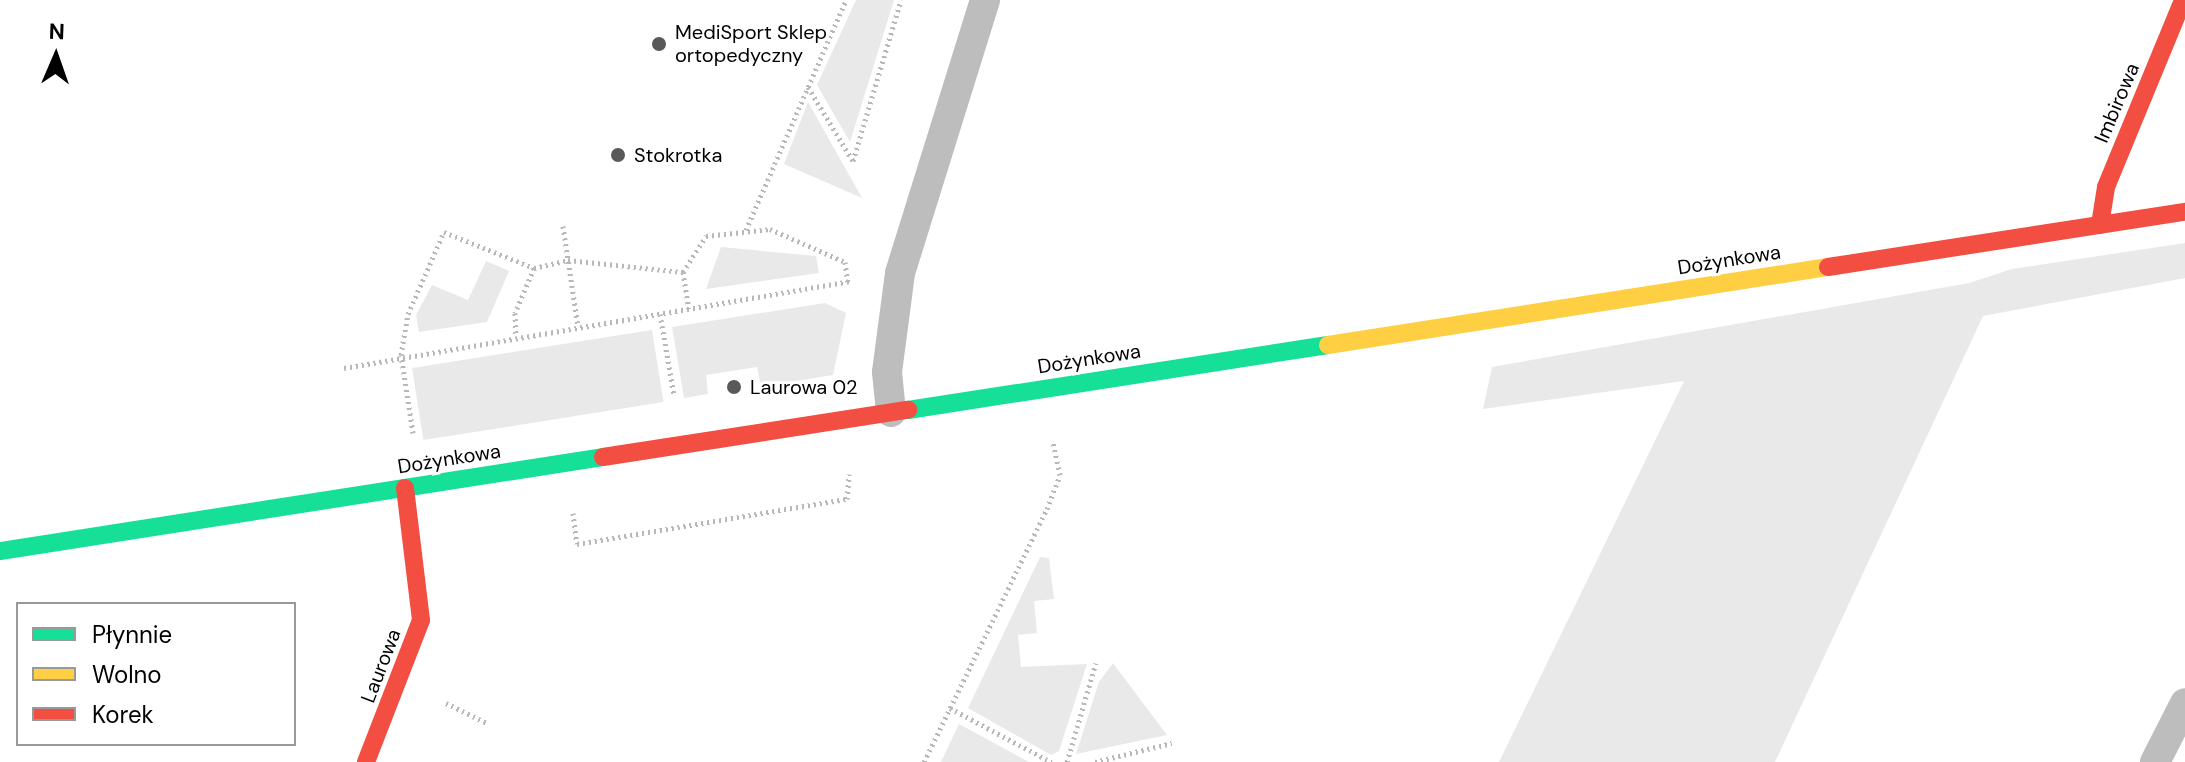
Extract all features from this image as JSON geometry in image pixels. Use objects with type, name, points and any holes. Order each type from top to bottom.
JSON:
[{"type":"street","name":"Imbirowa","points":[[2100,225],[2106,187],[2183,0]]},
{"type":"street","name":"Dożynkowa","points":[[0,551],[2185,212]]},
{"type":"street","name":"Laurowa","points":[[366,762],[421,620],[405,488]]},
{"type":"lane","points":[[891,412],[887,372],[900,273],[985,0]]},
{"type":"lane","points":[[2155,762],[2185,703]]},
{"type":"path","points":[[746,230],[846,0]]},
{"type":"path","points":[[808,87],[853,161],[901,0]]},
{"type":"path","points":[[563,226],[578,326]]},
{"type":"path","points":[[689,309],[683,272],[706,236],[770,229],[845,262],[848,281]]},
{"type":"path","points":[[415,450],[401,355],[408,314],[444,232],[534,268],[568,260],[683,272]]},
{"type":"path","points":[[516,336],[515,313],[534,268]]},
{"type":"path","points":[[344,368],[401,355],[900,273]]},
{"type":"path","points":[[660,314],[676,407]]},
{"type":"path","points":[[924,762],[1060,475],[1051,430]]},
{"type":"path","points":[[572,500],[577,544],[847,499],[849,472],[856,459]]},
{"type":"path","points":[[1067,762],[1096,663]]},
{"type":"path","points":[[441,701],[487,723]]},
{"type":"path","points":[[950,708],[1051,762]]},
{"type":"path","points":[[1095,762],[1172,743]]},
{"type":"shaded area","points":[[856,0],[894,0],[850,142],[817,85]]},
{"type":"shaded area","points":[[808,102],[862,198],[784,164]]},
{"type":"shaded area","points":[[2185,243],[2185,278],[1983,316],[1775,762],[1499,762],[1684,381],[1483,409],[1492,367],[1969,283],[2012,269]]},
{"type":"shaded area","points":[[721,247],[816,256],[819,273],[706,289]]},
{"type":"shaded area","points":[[486,261],[509,271],[487,322],[419,332],[416,315],[432,285],[468,300]]},
{"type":"shaded area","points":[[825,303],[846,313],[833,375],[761,387],[757,367],[706,375],[708,394],[684,398],[672,327]]},
{"type":"shaded area","points":[[652,330],[663,402],[423,440],[412,368]]},
{"type":"shaded area","points":[[1040,557],[1049,558],[1054,599],[1034,601],[1037,633],[1018,635],[1021,667],[1001,668],[1087,664],[1059,751],[1051,755],[968,708]]},
{"type":"shaded area","points":[[1113,663],[1167,735],[1076,754],[1099,682]]},
{"type":"shaded area","points":[[959,724],[1029,762],[941,762]]},
{"type":"traffic: fast","points":[[908,410],[1328,345]]},
{"type":"traffic: fast","points":[[0,551],[603,457]]},
{"type":"traffic: slow","points":[[1328,345],[1828,267]]},
{"type":"traffic: jam","points":[[2100,225],[2106,187],[2183,0]]},
{"type":"traffic: jam","points":[[1828,267],[2185,212]]},
{"type":"traffic: jam","points":[[603,457],[908,410]]},
{"type":"traffic: jam","points":[[366,762],[421,620],[405,488]]},
{"type":"place","name":"MediSport Sklep ortopedyczny","points":[[659,44]]},
{"type":"place","name":"Stokrotka","points":[[618,155]]},
{"type":"place","name":"Laurowa 02","points":[[734,387]]}]
